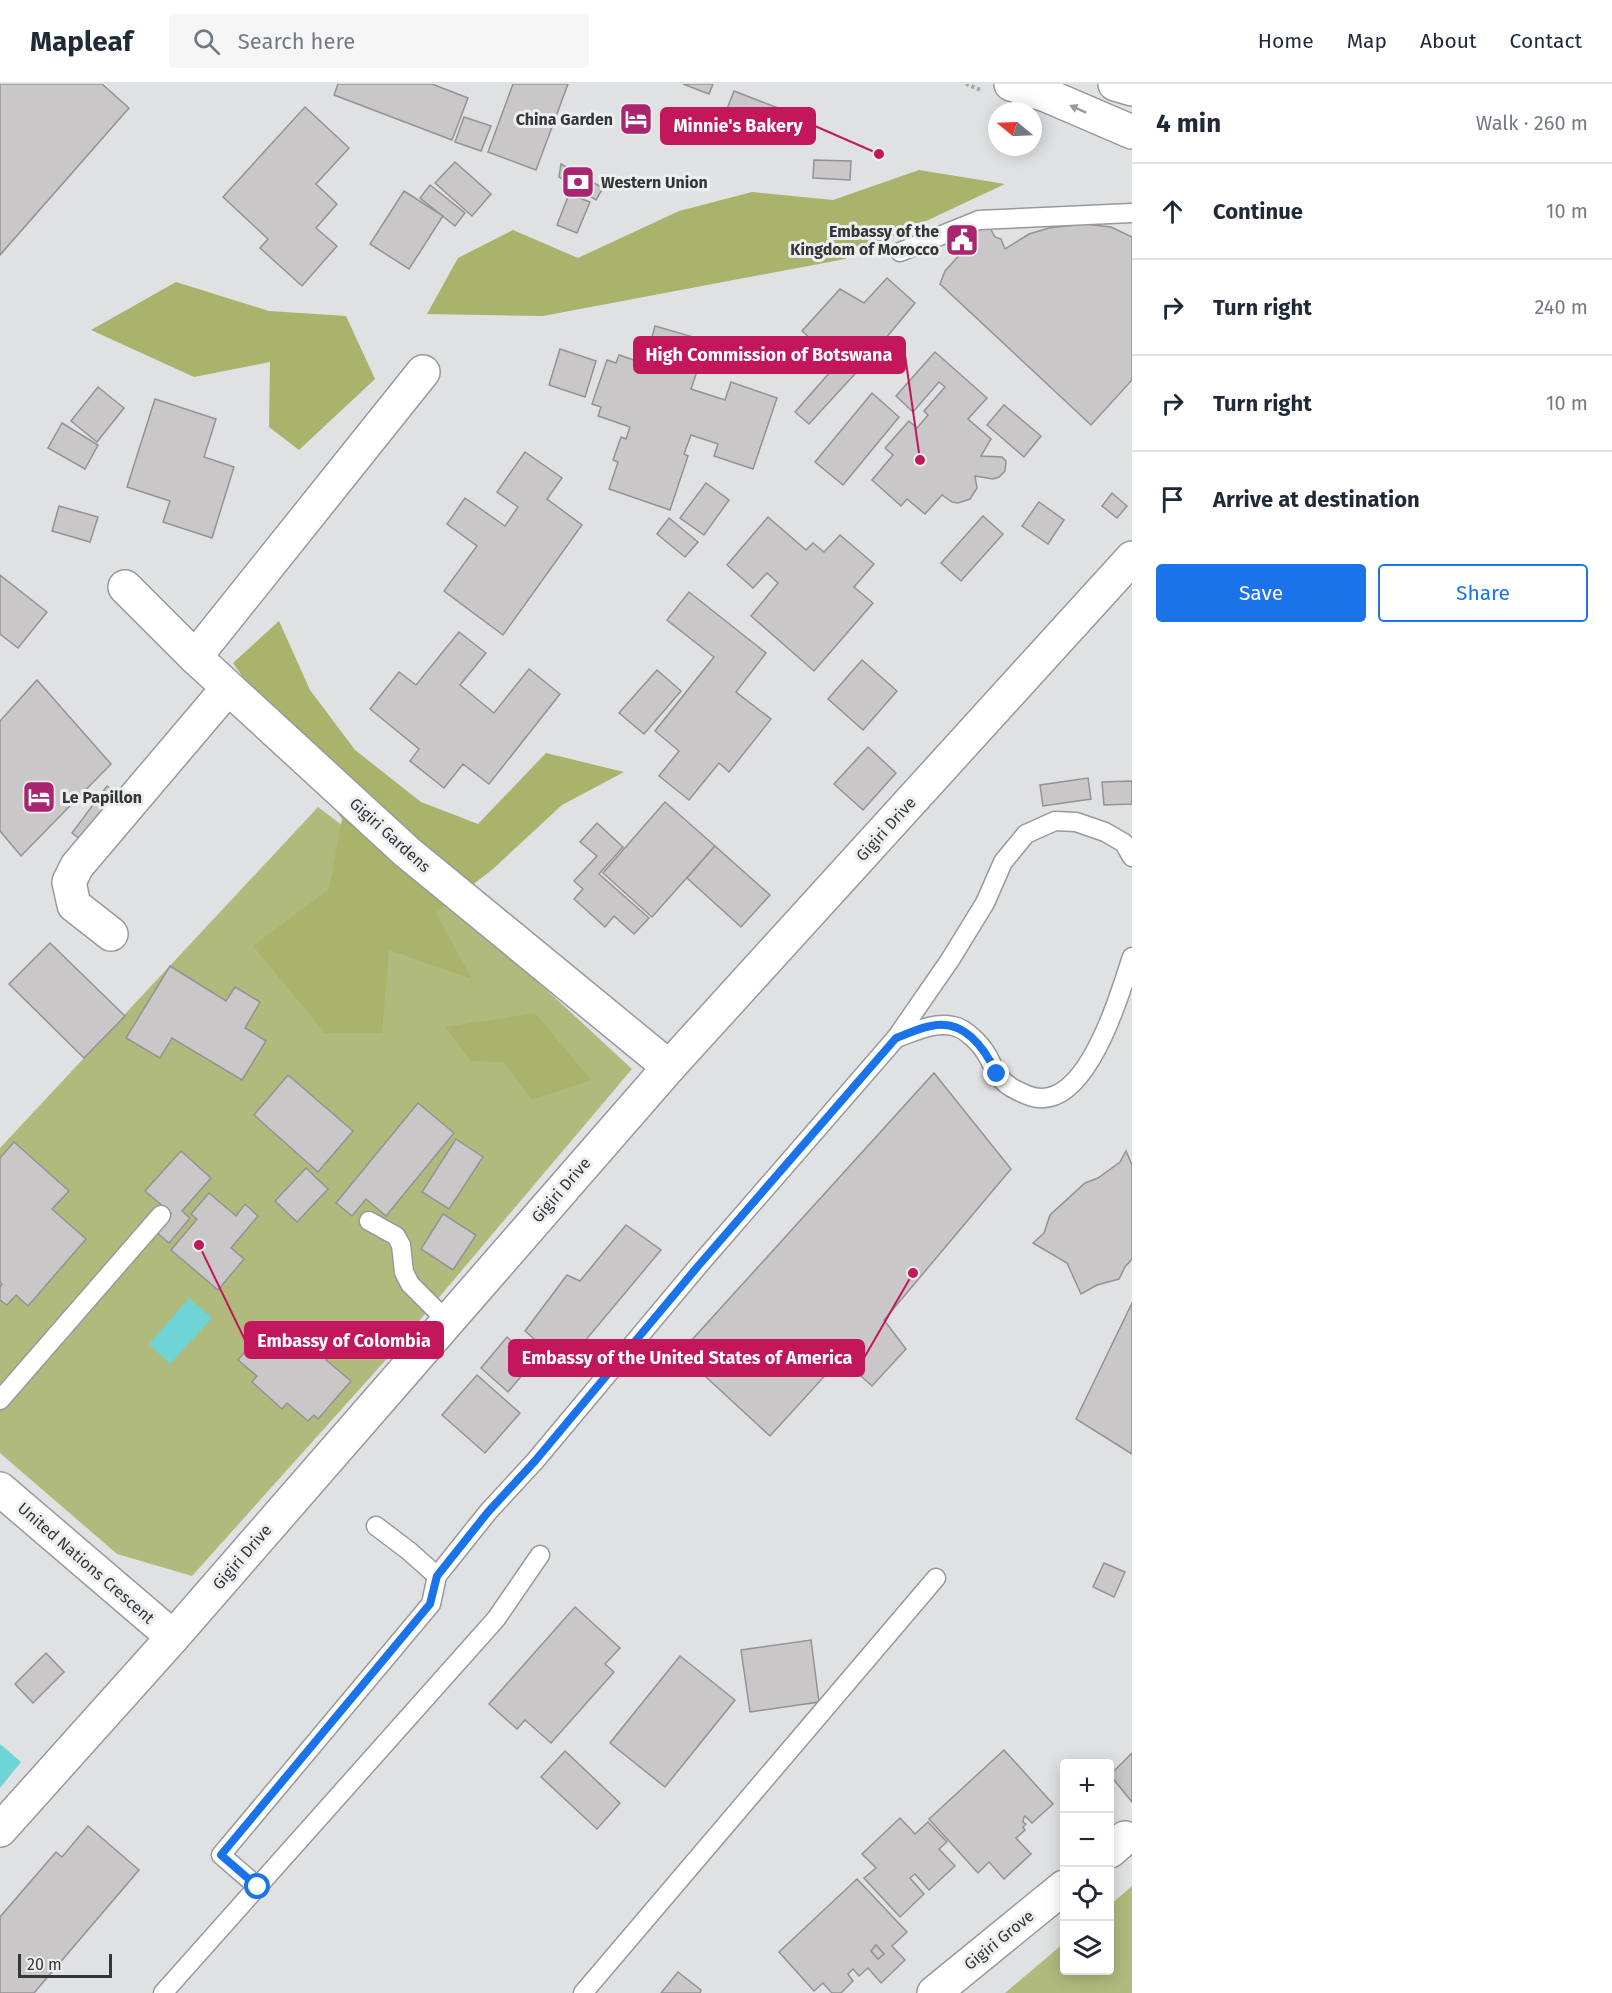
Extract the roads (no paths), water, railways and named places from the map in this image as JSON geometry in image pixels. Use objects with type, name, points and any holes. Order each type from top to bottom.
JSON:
[{"type":"street","points":[[1011,84],[1046,94],[1132,132]]},
{"type":"street","points":[[1115,84],[1132,89]]},
{"type":"street","points":[[195,657],[423,372]]},
{"type":"street","name":"Gigiri Drive","points":[[0,1830],[172,1637],[669,1067],[1132,558]]},
{"type":"street","name":"Gigiri Gardens","points":[[125,587],[195,657],[407,852],[669,1067]]},
{"type":"street","points":[[111,934],[74,905],[69,882],[77,866],[228,688]]},
{"type":"street","name":"United Nations Crescent","points":[[3,1498],[172,1637]]},
{"type":"street","name":"Gigiri Grove","points":[[934,1993],[1060,1891]]},
{"type":"lane","points":[[900,252],[979,220],[1132,213]]},
{"type":"lane","points":[[258,1887],[221,1855],[430,1604],[437,1576],[488,1512],[535,1461],[699,1265],[896,1038],[950,960],[985,903],[1003,862],[1026,834],[1055,821],[1076,822],[1106,832],[1124,843],[1132,857]]},
{"type":"lane","points":[[896,1038],[933,1025],[955,1026],[974,1039],[986,1053],[997,1074],[1010,1088],[1035,1098],[1054,1096],[1074,1083],[1090,1061],[1112,1015],[1132,957]]},
{"type":"lane","points":[[0,1400],[161,1215]]},
{"type":"lane","points":[[369,1221],[396,1236],[401,1245],[404,1272],[411,1284],[447,1321]]},
{"type":"lane","points":[[376,1526],[437,1576]]},
{"type":"lane","points":[[163,1993],[496,1619],[540,1555]]},
{"type":"lane","points":[[583,1993],[936,1578]]},
{"type":"water","points":[[189,1298],[212,1318],[170,1364],[149,1344]]},
{"type":"water","points":[[0,1744],[21,1762],[0,1788]]},
{"type":"place","name":"China Garden","points":[[636,119]]},
{"type":"place","name":"Minnie's Bakery","points":[[879,154]]},
{"type":"place","name":"Western Union","points":[[578,182]]},
{"type":"place","name":"Embassy of the Kingdom of Morocco","points":[[962,240]]},
{"type":"place","name":"High Commission of Botswana","points":[[920,460]]},
{"type":"place","name":"Le Papillon","points":[[39,797]]},
{"type":"place","name":"Embassy of Colombia","points":[[199,1245]]},
{"type":"place","name":"Embassy of the United States of America","points":[[913,1273]]}]
